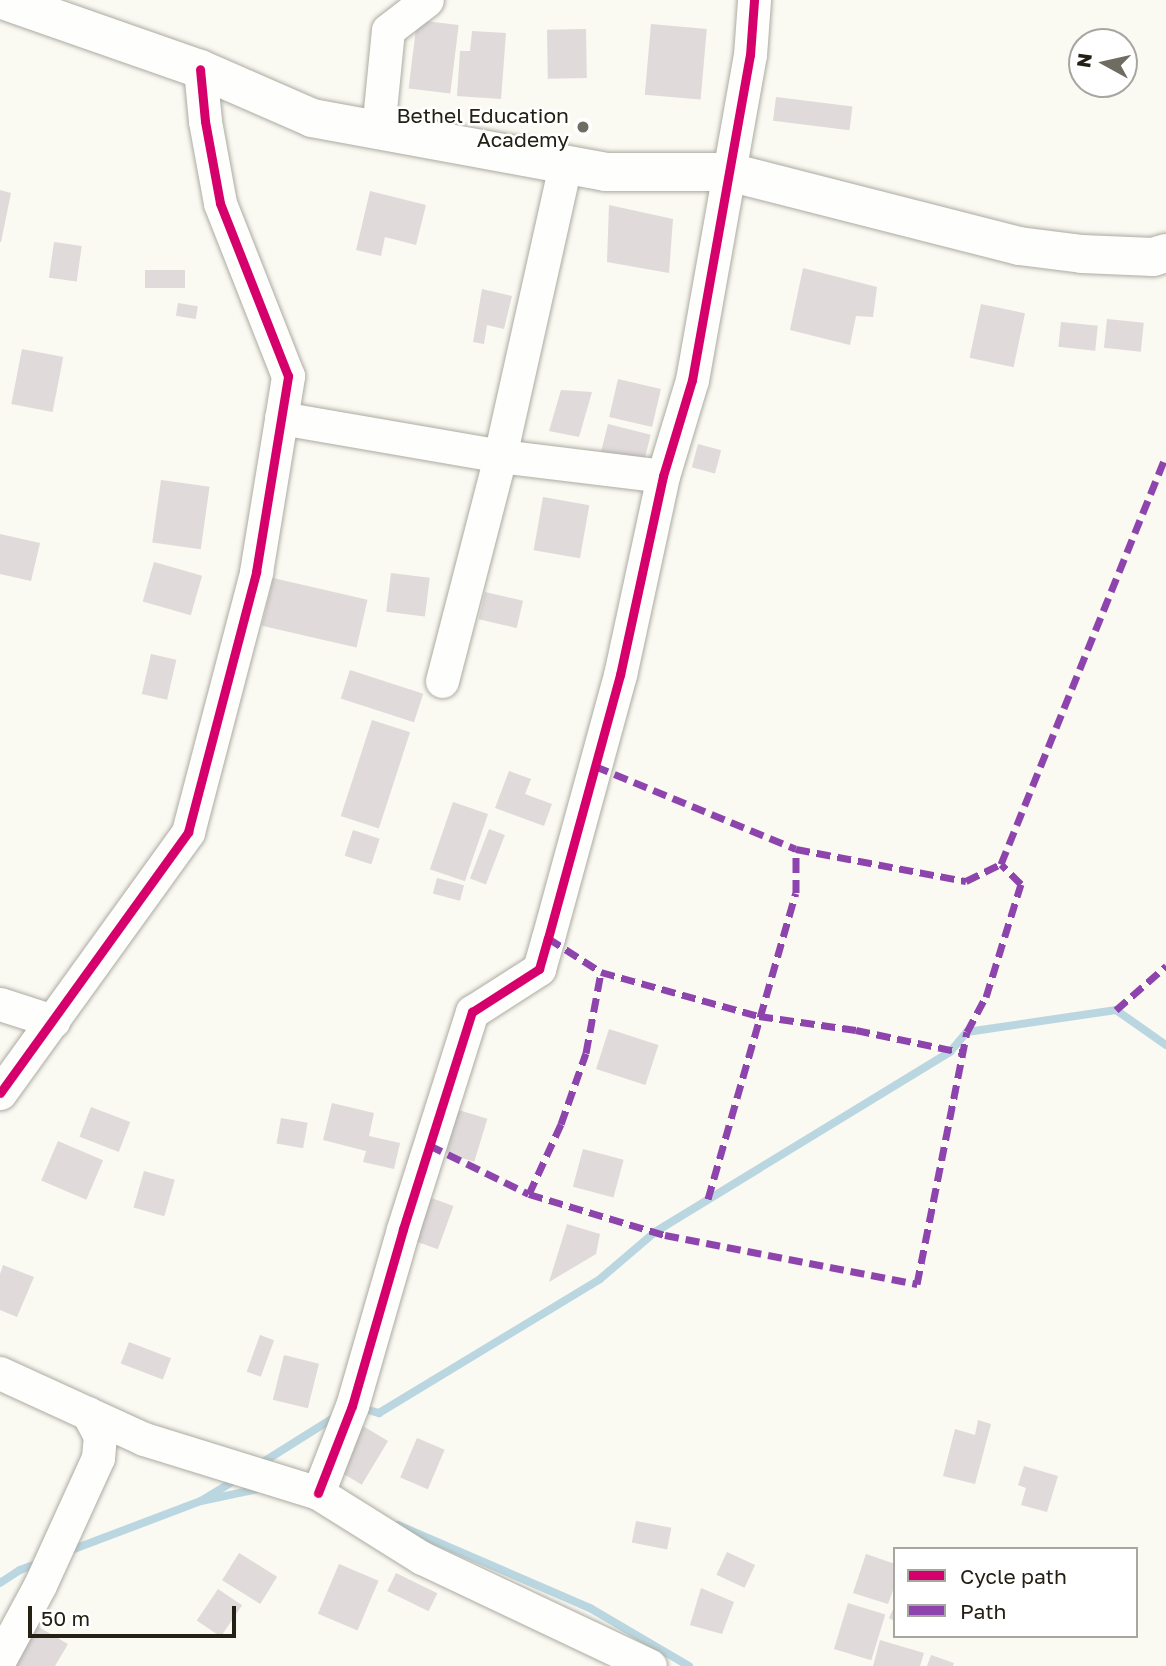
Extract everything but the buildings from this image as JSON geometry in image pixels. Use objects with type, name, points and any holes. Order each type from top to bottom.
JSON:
[{"type":"main road","points":[[3,0],[200,69],[312,118],[605,172],[729,172],[1019,246],[1082,254],[1153,257],[1166,253]]},
{"type":"street","points":[[379,130],[388,30],[427,0]]},
{"type":"street","points":[[318,1493],[352,1406],[403,1229],[472,1012],[539,969],[620,675],[663,476],[692,380],[750,55],[754,0]]},
{"type":"street","points":[[0,1093],[188,832],[256,572],[288,376],[220,202],[205,121],[200,69]]},
{"type":"street","points":[[442,681],[500,456],[565,165]]},
{"type":"street","points":[[281,418],[500,456],[663,476]]},
{"type":"street","points":[[0,1004],[53,1021]]},
{"type":"street","points":[[0,1373],[137,1436],[318,1493],[422,1558],[650,1666]]},
{"type":"street","points":[[0,1659],[40,1585],[99,1458],[100,1436],[88,1413]]},
{"type":"street","points":[[99,1458],[114,1446],[137,1436]]},
{"type":"waterway","points":[[358,1407],[379,1413],[600,1279],[655,1232],[950,1052],[967,1032],[1116,1010],[1166,1045]]},
{"type":"waterway","points":[[260,1464],[335,1417]]},
{"type":"waterway","points":[[201,1501],[237,1479]]},
{"type":"waterway","points":[[66,1552],[201,1501],[263,1488]]},
{"type":"waterway","points":[[398,1525],[590,1608],[689,1666]]},
{"type":"waterway","points":[[0,1583],[20,1570],[41,1562]]},
{"type":"marked path","points":[[429,1145],[529,1194],[665,1235],[917,1284],[967,1032],[986,997],[1021,884],[1001,864],[1166,455]]},
{"type":"marked path","points":[[595,766],[796,849],[966,881],[1001,864]]},
{"type":"marked path","points":[[708,1199],[796,893],[796,849]]},
{"type":"marked path","points":[[548,938],[601,972],[759,1016],[856,1030],[965,1053]]},
{"type":"marked path","points":[[1116,1010],[1166,966]]},
{"type":"marked path","points":[[529,1194],[561,1124],[586,1053],[601,972]]},
{"type":"cycle path","points":[[318,1493],[352,1406],[403,1229],[472,1012],[539,969],[620,675],[663,476],[692,380],[750,55],[754,0]]},
{"type":"cycle path","points":[[0,1093],[188,832],[256,572],[288,376],[220,203],[205,121],[200,69]]},
{"type":"place","name":"Bethel Education Academy","points":[[583,127]]}]
